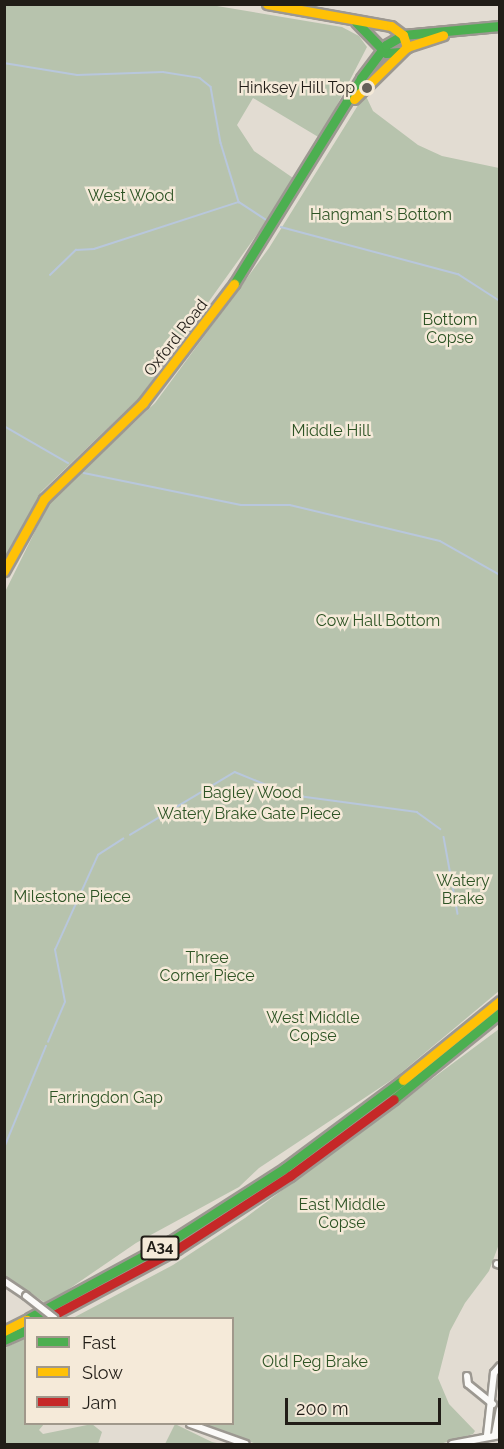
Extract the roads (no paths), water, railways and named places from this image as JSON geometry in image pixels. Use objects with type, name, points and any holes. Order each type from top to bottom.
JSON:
[{"type":"main road","points":[[267,4],[354,21],[399,32],[404,50],[382,50],[354,21]]},
{"type":"main road","points":[[451,32],[500,26]]},
{"type":"main road","name":"Oxford Road","points":[[361,78],[399,32],[451,32]]},
{"type":"main road","name":"Oxford Road","points":[[348,104],[404,50],[451,32]]},
{"type":"main road","name":"Oxford Road","points":[[4,571],[44,499],[143,403],[202,330],[262,244],[348,104],[361,78],[374,40]]},
{"type":"main road","name":"A34","points":[[31,1317],[171,1241],[285,1168],[390,1091],[500,1001]]},
{"type":"main road","name":"A34","points":[[50,1317],[177,1248],[290,1176],[368,1120],[500,1013]]},
{"type":"main road","name":"A34","points":[[4,1331],[24,1321]]},
{"type":"main road","points":[[4,1340],[24,1331]]},
{"type":"street","points":[[4,1281],[53,1317]]},
{"type":"street","points":[[494,1435],[494,1373],[500,1366]]},
{"type":"street","points":[[466,1378],[493,1404]]},
{"type":"street","points":[[494,1435],[500,1409]]},
{"type":"street","points":[[193,1425],[246,1444]]},
{"type":"street","points":[[452,1444],[494,1435]]},
{"type":"waterway","points":[[4,63],[77,75],[163,72],[200,78],[211,87],[221,143],[239,202]]},
{"type":"waterway","points":[[50,275],[76,250],[94,249],[239,202],[268,221]]},
{"type":"waterway","points":[[281,227],[458,274],[500,301]]},
{"type":"waterway","points":[[4,426],[68,463]]},
{"type":"waterway","points":[[84,473],[241,505],[290,505],[440,541],[500,575]]},
{"type":"waterway","points":[[130,835],[235,772],[291,795],[417,812],[440,829]]},
{"type":"waterway","points":[[444,837],[458,914]]},
{"type":"waterway","points":[[48,1042],[65,1002],[55,950],[98,855],[123,839]]},
{"type":"waterway","points":[[4,1148],[46,1046]]},
{"type":"place","name":"Hinksey Hill Top","points":[[367,88]]},
{"type":"park label","name":"West Wood","points":[[131,196]]},
{"type":"park label","name":"Hangman's Bottom","points":[[381,215]]},
{"type":"park label","name":"Bottom Copse","points":[[450,329]]},
{"type":"park label","name":"Middle Hill","points":[[331,431]]},
{"type":"park label","name":"Cow Hall Bottom","points":[[378,621]]},
{"type":"park label","name":"Bagley Wood","points":[[252,793]]},
{"type":"park label","name":"Watery Brake Gate Piece","points":[[249,814]]},
{"type":"park label","name":"Watery Brake","points":[[463,890]]},
{"type":"park label","name":"Milestone Piece","points":[[72,897]]},
{"type":"park label","name":"Three Corner Piece","points":[[207,967]]},
{"type":"park label","name":"West Middle Copse","points":[[313,1027]]},
{"type":"park label","name":"Farringdon Gap","points":[[106,1098]]},
{"type":"park label","name":"East Middle Copse","points":[[342,1214]]},
{"type":"park label","name":"Old Peg Brake","points":[[315,1362]]}]
